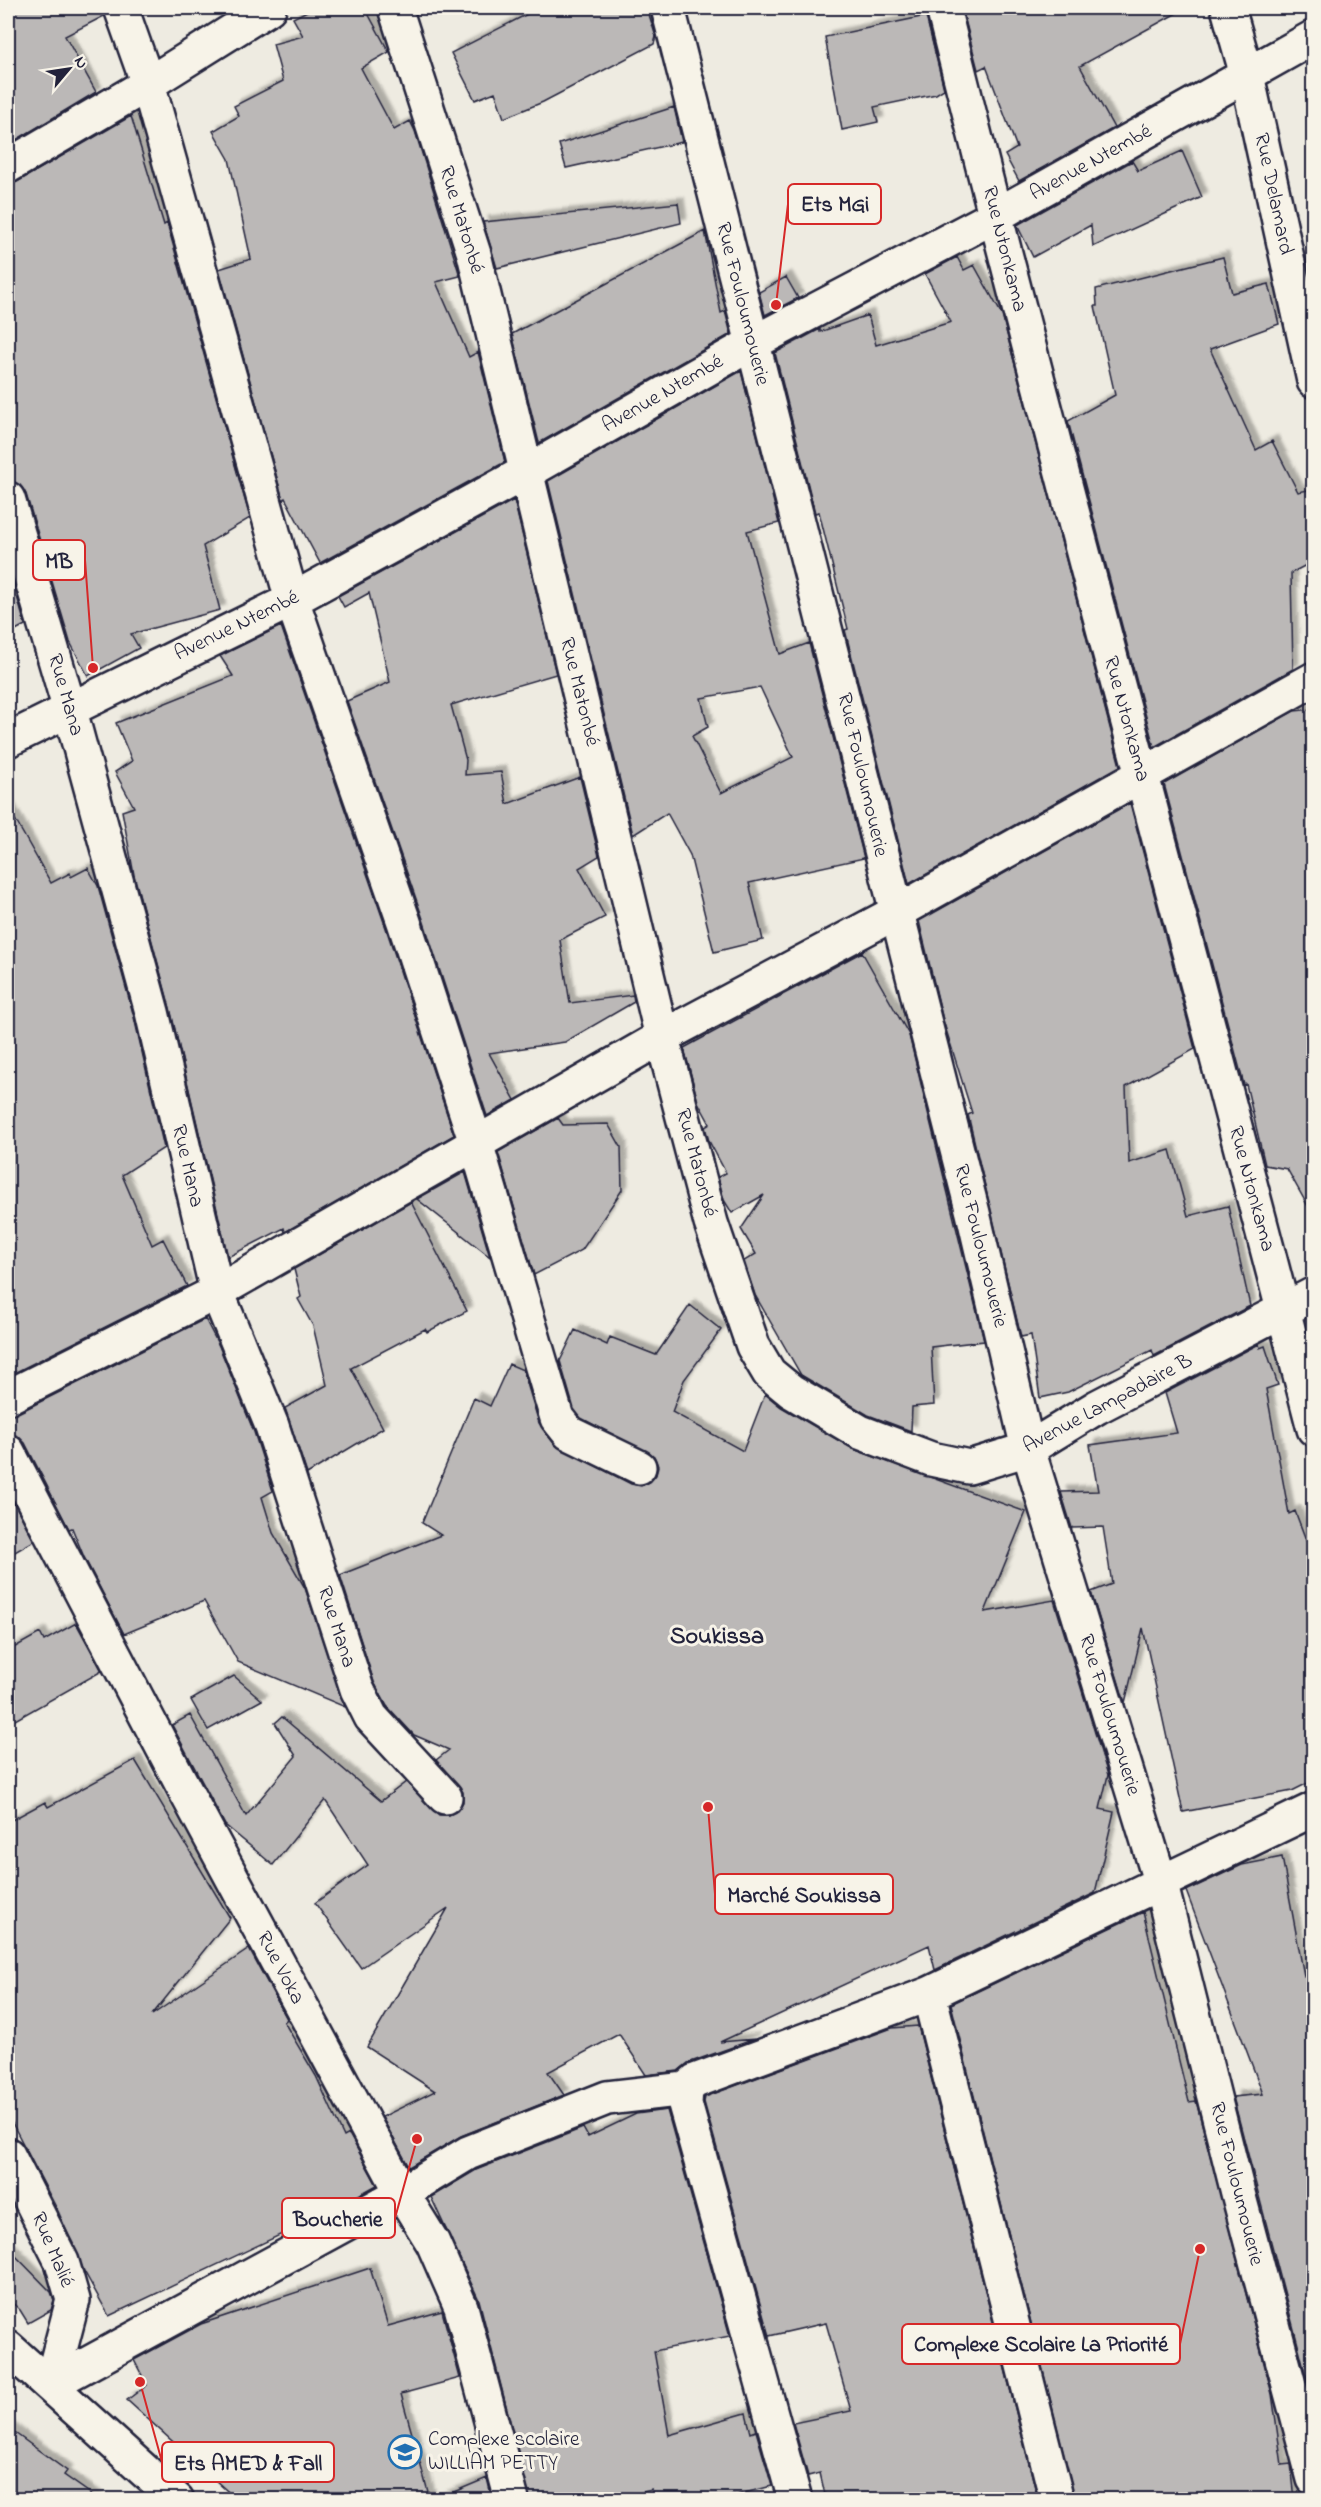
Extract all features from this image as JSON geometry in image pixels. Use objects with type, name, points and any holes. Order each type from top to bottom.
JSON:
[{"type":"street","points":[[121,8],[148,84],[292,600],[404,922],[476,1143],[557,1418],[568,1433],[639,1467]]},
{"type":"street","points":[[8,166],[148,84],[269,8]]},
{"type":"street","name":"Rue Matonbé","points":[[395,8],[474,254],[662,1037],[711,1223],[753,1346],[769,1373]]},
{"type":"street","name":"Rue Fouloumouerie","points":[[668,8],[752,344],[835,661],[895,913],[973,1213],[1028,1449],[1160,1881],[1314,2479]]},
{"type":"street","name":"Rue Ntonkama","points":[[943,8],[995,216],[1314,1429]]},
{"type":"street","name":"Rue Delamard","points":[[1228,8],[1247,75],[1314,381]]},
{"type":"street","name":"Avenue Ntembé","points":[[8,740],[69,707],[292,600],[752,344],[995,216],[1314,37]]},
{"type":"street","name":"Rue Mana","points":[[8,499],[69,707],[152,1012],[217,1292],[272,1426],[357,1689],[371,1717],[445,1797]]},
{"type":"street","points":[[8,1396],[217,1292],[662,1037],[895,913],[1314,679]]},
{"type":"street","name":"Avenue Lampadaire B","points":[[769,1373],[791,1391],[860,1432],[931,1459],[969,1467],[1028,1449],[1097,1407],[1314,1294]]},
{"type":"street","name":"Rue Voka","points":[[8,1452],[187,1794],[402,2193],[433,2242],[461,2307],[512,2499]]},
{"type":"street","points":[[51,2384],[402,2193],[468,2153],[607,2098],[686,2089],[695,2081],[928,1994],[1314,1809]]},
{"type":"street","points":[[928,1994],[1057,2499]]},
{"type":"street","points":[[686,2089],[685,2104],[795,2499]]},
{"type":"street","name":"Rue Malié","points":[[8,2155],[62,2262],[73,2300],[51,2384]]},
{"type":"street","points":[[8,2348],[51,2384],[177,2499]]},
{"type":"building","points":[[8,8],[103,8],[104,16],[65,36],[96,92],[8,145]]},
{"type":"building","points":[[313,8],[365,8],[389,52],[361,68],[394,130],[410,121],[415,131],[460,276],[436,282],[469,357],[478,352],[505,462],[320,563],[285,498],[283,500],[219,269],[251,259],[229,159],[213,131],[239,116],[234,106],[283,81],[273,44],[303,36],[293,18]]},
{"type":"building","points":[[539,8],[647,8],[656,37],[654,44],[543,102],[504,118],[495,92],[475,100],[451,53]]},
{"type":"building","points":[[962,8],[1186,8],[1080,66],[1114,128],[1019,181],[1005,155],[1017,148],[986,66],[978,70]]},
{"type":"building","points":[[926,16],[944,89],[936,94],[874,107],[878,122],[842,130],[825,37]]},
{"type":"building","points":[[674,107],[682,142],[566,168],[559,144]]},
{"type":"building","points":[[131,116],[164,225],[167,223],[250,518],[203,546],[220,610],[131,634],[139,648],[88,676],[70,642],[26,494],[20,485],[8,481],[8,185]]},
{"type":"building","points":[[1182,151],[1202,197],[1093,247],[1091,225],[1033,257],[1017,225],[1132,161],[1138,171]]},
{"type":"building","points":[[678,203],[681,223],[497,268],[483,222]]},
{"type":"building","points":[[705,231],[721,313],[725,311],[731,334],[539,443],[512,334]]},
{"type":"building","points":[[957,257],[964,270],[974,265],[1002,315],[1120,766],[909,884],[845,630],[848,629],[819,512],[815,513],[775,353],[820,329],[820,332],[868,315],[876,345],[951,322],[925,274]]},
{"type":"building","points":[[1223,257],[1232,293],[1269,284],[1279,324],[1210,349],[1256,450],[1272,441],[1298,492],[1314,489],[1314,561],[1291,573],[1293,669],[1154,747],[1068,421],[1115,395],[1095,306],[1097,306],[1096,289]]},
{"type":"building","points":[[786,277],[798,298],[765,315],[759,292]]},
{"type":"building","points":[[741,371],[779,523],[747,531],[780,654],[809,643],[864,858],[749,883],[763,940],[714,952],[690,855],[667,813],[633,835],[548,481]],"holes":[[[760,687],[793,757],[721,793],[692,736],[708,727],[701,698]]]},
{"type":"building","points":[[514,500],[556,674],[451,705],[466,760],[465,775],[501,772],[507,804],[580,777],[599,856],[579,868],[605,917],[560,940],[570,1003],[633,995],[634,1002],[565,1042],[489,1053],[515,1100],[487,1116],[422,916],[347,701],[390,682],[369,593],[344,607],[338,596]]},
{"type":"building","points":[[8,564],[25,625],[8,634]]},
{"type":"building","points":[[281,626],[386,928],[454,1135],[285,1232],[284,1228],[228,1257],[170,1008],[134,875],[122,811],[134,807],[115,772],[132,761],[116,723],[233,676],[220,656]]},
{"type":"building","points":[[1314,709],[1314,1217],[1287,1169],[1265,1165],[1246,1084],[1244,1085],[1164,784],[1294,711]]},
{"type":"building","points":[[1130,803],[1195,1049],[1126,1087],[1129,1163],[1170,1150],[1188,1216],[1228,1206],[1250,1306],[1154,1356],[1152,1350],[1068,1392],[1040,1398],[1031,1335],[1021,1337],[968,1115],[972,1113],[943,1020],[919,921]]},
{"type":"building","points":[[8,807],[51,883],[70,873],[71,877],[88,868],[98,886],[134,1017],[164,1148],[122,1175],[152,1245],[163,1239],[187,1286],[8,1376]]},
{"type":"building","points":[[862,952],[909,1035],[984,1341],[931,1347],[934,1405],[912,1407],[911,1431],[868,1415],[801,1375],[755,1295],[744,1261],[756,1254],[741,1229],[764,1195],[732,1213],[724,1200],[718,1177],[726,1173],[709,1141],[705,1127],[710,1124],[698,1102],[684,1048]]},
{"type":"building","points":[[558,1118],[563,1125],[608,1124],[621,1147],[622,1190],[582,1250],[534,1275],[498,1152]]},
{"type":"building","points":[[465,1172],[490,1257],[417,1199]]},
{"type":"building","points":[[411,1202],[467,1311],[427,1332],[425,1329],[351,1368],[383,1428],[307,1474],[285,1408],[327,1385],[313,1326],[298,1299],[301,1297],[294,1269]]},
{"type":"building","points":[[690,1305],[721,1330],[684,1380],[672,1412],[743,1451],[765,1394],[781,1407],[853,1449],[1026,1512],[985,1612],[1054,1600],[1108,1775],[1100,1809],[1114,1812],[1095,1893],[935,1970],[929,1945],[720,2042],[755,2039],[688,2063],[678,2071],[646,2075],[619,2034],[548,2072],[564,2095],[461,2136],[409,2167],[382,2117],[435,2091],[367,2047],[448,1908],[361,1968],[315,1903],[368,1865],[325,1800],[273,1865],[225,1825],[172,1725],[190,1715],[246,1816],[296,1756],[275,1723],[282,1717],[381,1801],[406,1782],[439,1815],[449,1815],[457,1811],[463,1802],[463,1792],[436,1760],[449,1750],[414,1735],[387,1706],[374,1682],[340,1575],[441,1535],[422,1523],[474,1398],[490,1406],[509,1364],[523,1370],[539,1423],[555,1445],[631,1484],[641,1486],[650,1482],[656,1475],[658,1466],[654,1456],[581,1418],[574,1409],[560,1361],[575,1330],[607,1345],[610,1337],[656,1355]]},
{"type":"building","points":[[205,1319],[219,1346],[254,1432],[273,1491],[262,1497],[273,1533],[305,1588],[345,1707],[238,1662],[204,1601],[124,1634],[84,1557],[72,1528],[69,1529],[25,1443],[18,1436],[8,1433],[8,1416]]},
{"type":"building","points":[[1259,1344],[1260,1348],[1265,1346],[1278,1385],[1266,1389],[1289,1514],[1295,1511],[1314,1561],[1314,1780],[1292,1791],[1183,1812],[1143,1628],[1125,1703],[1091,1592],[1112,1584],[1103,1527],[1072,1528],[1061,1492],[1098,1491],[1090,1445],[1177,1433],[1165,1393]]},
{"type":"building","points":[[8,1491],[34,1541],[8,1556]]},
{"type":"building","points":[[76,1623],[102,1671],[8,1724],[8,1651],[40,1633],[44,1641]]},
{"type":"building","points":[[234,1676],[262,1700],[208,1730],[191,1700]]},
{"type":"building","points":[[135,1760],[230,1918],[152,2015],[249,1949],[287,2019],[284,2022],[316,2076],[344,2137],[349,2134],[377,2185],[320,2216],[109,2316],[84,2271],[58,2211],[8,2115],[8,1822],[45,1802],[48,1807]]},
{"type":"building","points":[[1282,1857],[1304,1976],[1314,1972],[1314,2381],[1308,2383],[1233,2097],[1263,2094],[1186,1891],[1242,1865]]},
{"type":"building","points":[[1143,1912],[1189,2102],[1196,2101],[1272,2394],[1282,2465],[1291,2464],[1295,2499],[1075,2499],[951,2004]]},
{"type":"building","points":[[918,2026],[1038,2499],[826,2499],[820,2473],[808,2476],[793,2423],[851,2411],[826,2323],[769,2336],[704,2102],[705,2097],[892,2028]]},
{"type":"building","points":[[667,2110],[730,2336],[654,2351],[669,2435],[746,2413],[751,2433],[756,2431],[772,2486],[721,2499],[654,2499],[652,2490],[614,2499],[530,2499],[479,2300],[431,2197],[476,2170],[583,2128],[588,2137],[636,2114]]},
{"type":"building","points":[[8,2248],[51,2292],[54,2300],[51,2310],[28,2323],[20,2310],[8,2299]]},
{"type":"building","points":[[370,2268],[388,2326],[442,2311],[460,2378],[401,2394],[430,2499],[236,2499],[127,2400],[147,2385],[134,2360],[201,2324]]},
{"type":"building","points":[[8,2428],[67,2471],[64,2475],[98,2499],[8,2499]]},
{"type":"building","points":[[487,2478],[492,2499],[437,2499]]},
{"type":"place","name":"Ets MGi","points":[[776,305]]},
{"type":"place","name":"MB","points":[[93,668]]},
{"type":"place","name":"Marché Soukissa","points":[[708,1807]]},
{"type":"place","name":"Boucherie","points":[[417,2139]]},
{"type":"place","name":"Complexe Scolaire La Priorité","points":[[1200,2249]]},
{"type":"place","name":"Ets AMED & Fall","points":[[140,2382]]},
{"type":"place","name":"Complexe scolaire WILLIAM PETTY","points":[[405,2452]]},
{"type":"district","name":"Soukissa","points":[[717,1637]]}]
